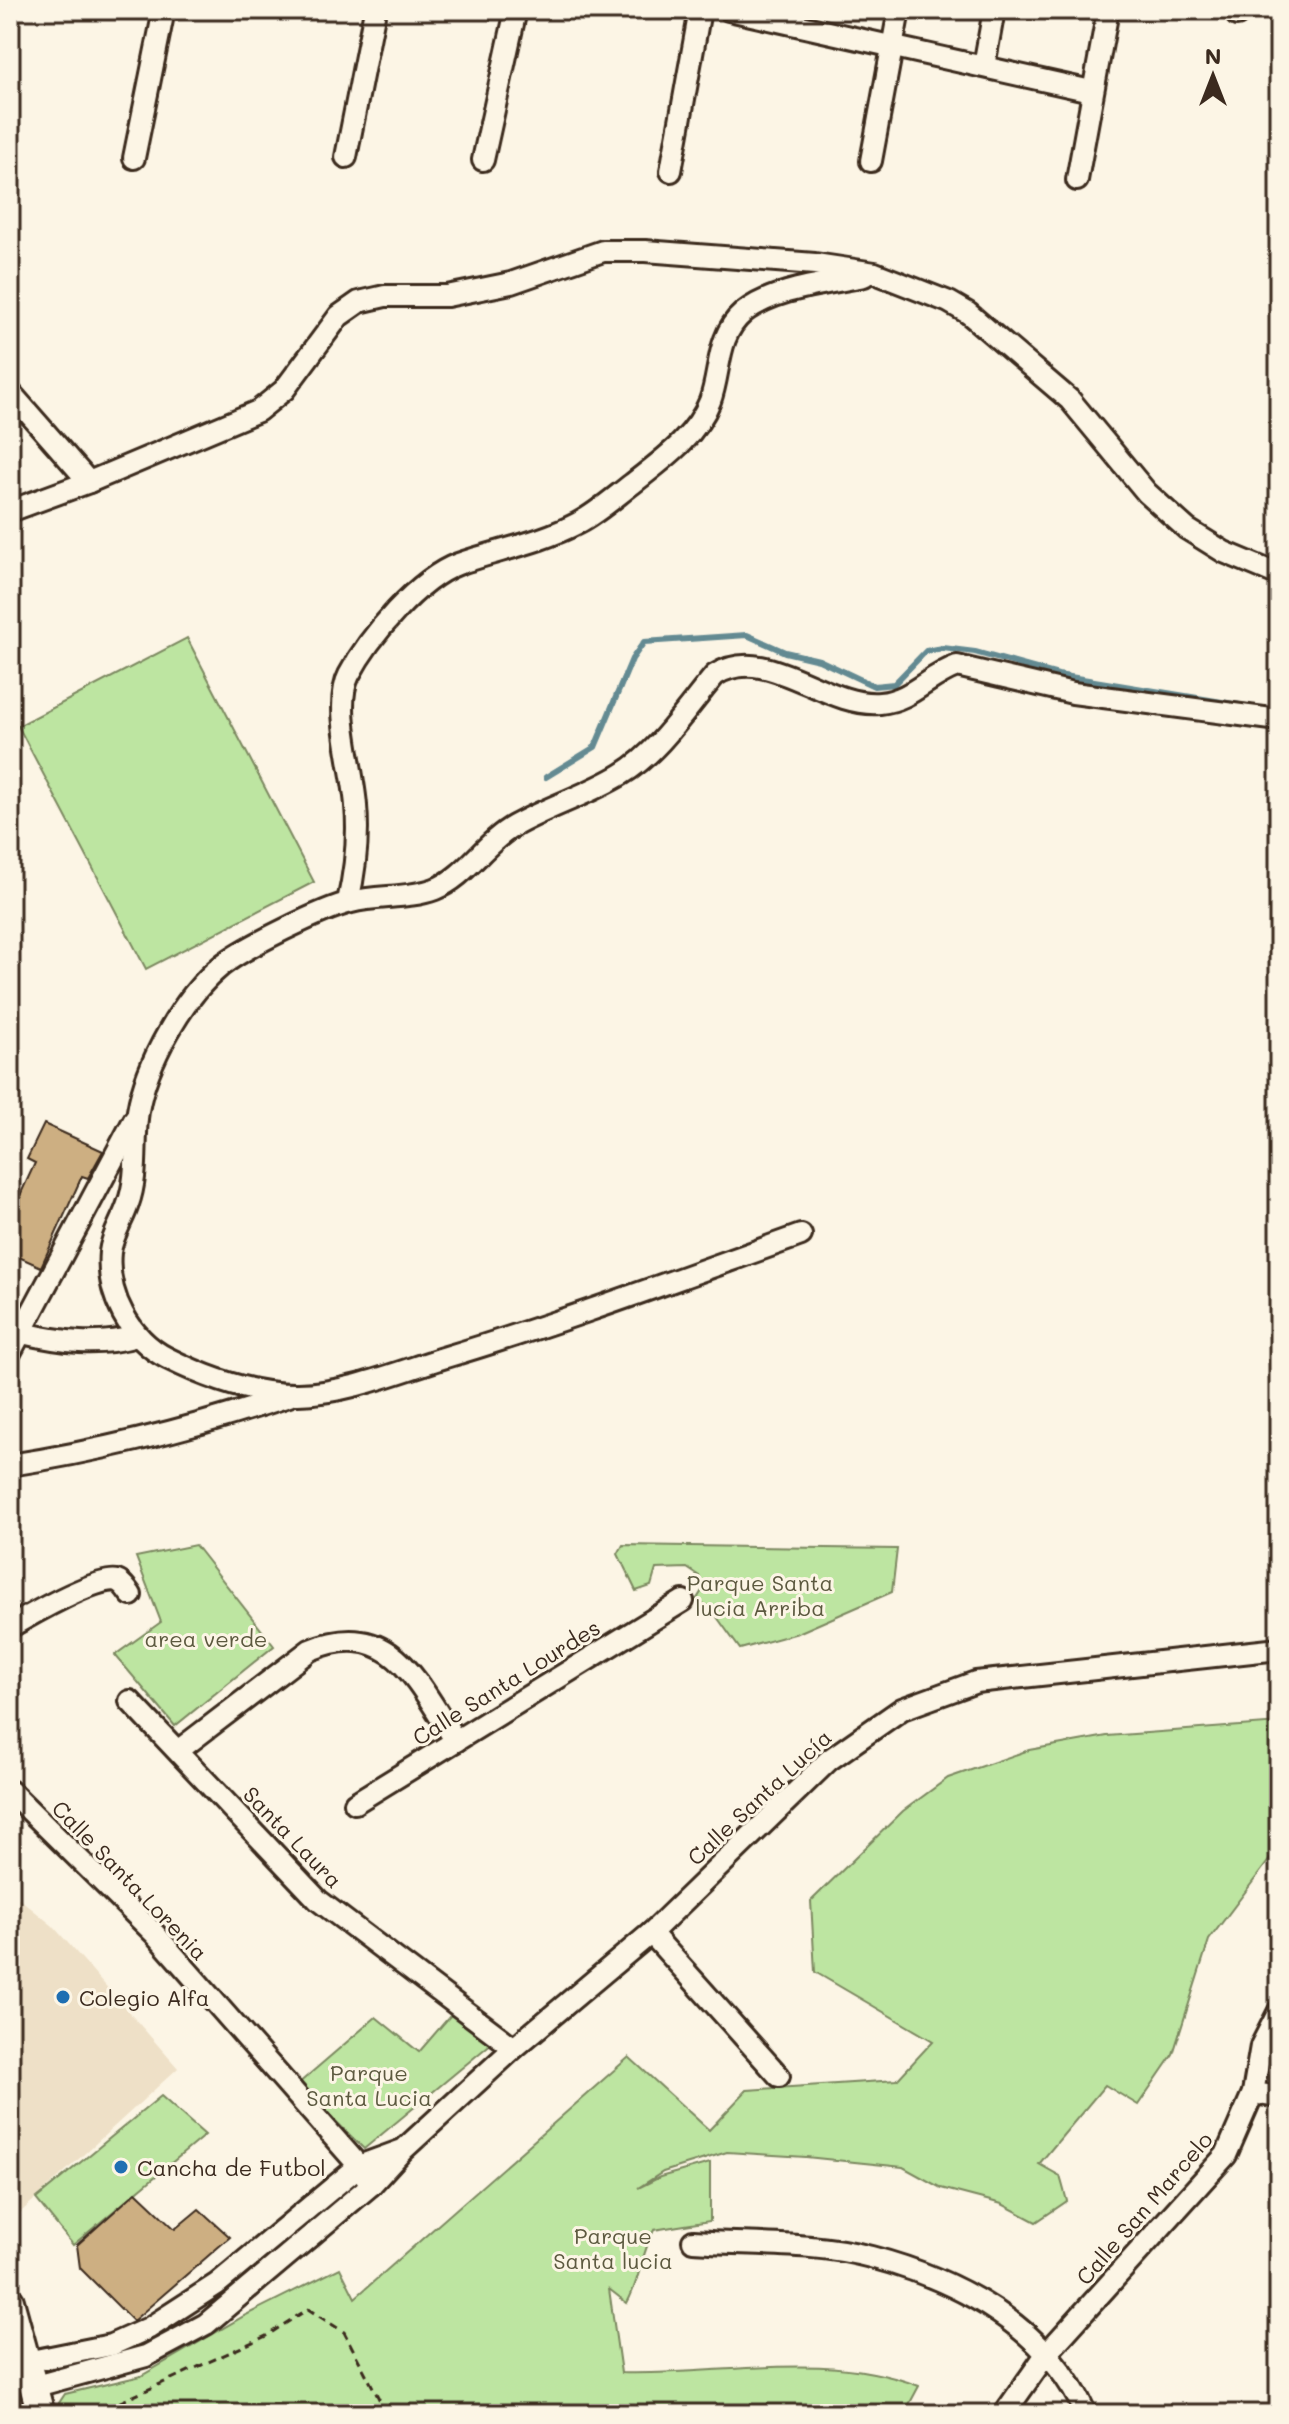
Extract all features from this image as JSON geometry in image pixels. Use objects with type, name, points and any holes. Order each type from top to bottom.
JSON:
[{"type":"main road","points":[[10,2301],[21,2371],[41,2414]]},
{"type":"street","points":[[134,158],[164,10]]},
{"type":"street","points":[[346,157],[375,10]]},
{"type":"street","points":[[483,160],[516,10]]},
{"type":"street","points":[[671,171],[700,10]]},
{"type":"street","points":[[729,10],[755,13],[1091,91]]},
{"type":"street","points":[[871,161],[899,10]]},
{"type":"street","points":[[984,66],[994,10]]},
{"type":"street","points":[[1077,180],[1108,10]]},
{"type":"street","points":[[10,511],[89,482],[258,411],[284,390],[339,316],[359,302],[385,296],[447,296],[511,283],[603,251],[784,261],[875,273],[911,284],[968,313],[1070,400],[1147,493],[1187,529],[1224,552],[1279,575]]},
{"type":"street","points":[[348,902],[356,853],[356,807],[344,698],[348,676],[379,633],[420,586],[455,566],[545,538],[581,522],[670,453],[697,427],[711,400],[718,358],[728,330],[743,313],[769,298],[875,273]]},
{"type":"street","points":[[10,392],[89,482]]},
{"type":"street","points":[[801,1235],[526,1333],[363,1383],[329,1391],[294,1394],[249,1389],[215,1379],[154,1351],[137,1336],[112,1286],[110,1253],[132,1193],[138,1112],[148,1070],[199,987],[224,963],[348,902],[432,890],[449,882],[492,841],[514,826],[625,773],[645,757],[715,675],[740,664],[754,664],[855,703],[879,703],[909,696],[945,670],[957,666],[1073,693],[1279,720]]},
{"type":"street","points":[[10,1353],[138,1112]]},
{"type":"street","points":[[22,1333],[82,1344],[110,1344],[137,1336]]},
{"type":"street","points":[[10,1465],[75,1455],[185,1430],[294,1394]]},
{"type":"street","points":[[10,1627],[76,1593],[110,1581],[120,1582],[131,1595]]},
{"type":"street","name":"Calle Santa Lourdes","points":[[355,1803],[683,1601]]},
{"type":"street","points":[[179,1750],[310,1650],[331,1641],[351,1640],[372,1643],[402,1661],[456,1741]]},
{"type":"street","name":"Calle Santa Lucía","points":[[21,2371],[146,2356],[206,2324],[371,2185],[403,2150],[514,2048],[651,1933],[829,1760],[902,1709],[976,1682],[1279,1649]]},
{"type":"street","name":"Santa Laura","points":[[130,1701],[318,1900],[514,2048]]},
{"type":"street","name":"Calle Santa Lorenia","points":[[10,1791],[155,1934],[359,2166],[371,2185]]},
{"type":"street","points":[[651,1933],[779,2076]]},
{"type":"street","name":"Calle San Marcelo","points":[[1004,2414],[1047,2353],[1226,2155],[1253,2093],[1261,2046],[1279,2011]]},
{"type":"street","points":[[1253,2093],[1279,2097]]},
{"type":"street","name":"Calle Santa Lucía","points":[[21,2371],[111,2345],[187,2307],[359,2166],[403,2150]]},
{"type":"street","points":[[693,2241],[869,2256],[930,2276],[1018,2325],[1072,2382],[1086,2414]]},
{"type":"path","points":[[94,2414],[266,2336],[308,2309],[344,2332],[387,2414]]},
{"type":"shaded area","name":"Colegio Alfa","points":[[10,1891],[53,1926],[178,2068],[10,2222]]},
{"type":"green space","points":[[187,638],[314,882],[146,969],[18,726]]},
{"type":"green space","name":"area verde","points":[[195,1545],[274,1646],[175,1726],[115,1655],[161,1622],[136,1557]]},
{"type":"green space","name":"Parque Santa lucia Arriba","points":[[623,1545],[897,1549],[892,1592],[798,1633],[740,1649],[709,1606],[695,1602],[703,1589],[699,1576],[687,1568],[656,1569],[651,1586],[636,1591],[618,1554]]},
{"type":"green space","name":"Parque Santa lucia","points":[[1279,1723],[1279,1855],[1270,1859],[1209,1940],[1173,2054],[1138,2105],[1105,2085],[1039,2164],[1060,2176],[1067,2201],[1036,2222],[1002,2204],[941,2188],[903,2167],[727,2152],[663,2172],[638,2188],[660,2177],[710,2163],[710,2221],[654,2230],[627,2303],[609,2289],[621,2373],[809,2366],[846,2369],[883,2375],[919,2386],[904,2414],[61,2414],[59,2403],[65,2394],[141,2376],[244,2316],[340,2268],[355,2298],[629,2057],[709,2130],[747,2090],[897,2080],[933,2041],[815,1972],[811,1901],[903,1811],[948,1778],[1029,1750],[1107,1736]]},
{"type":"green space","name":"Parque Santa Lucia","points":[[456,2009],[493,2042],[364,2149],[298,2084],[376,2017],[419,2052]]},
{"type":"green space","name":"Cancha de Futbol","points":[[161,2096],[205,2135],[73,2245],[36,2199]]},
{"type":"building","points":[[44,1124],[103,1151],[88,1178],[82,1176],[41,1267],[10,1253],[10,1217],[35,1163],[27,1159]]},
{"type":"building","points":[[136,2192],[175,2229],[199,2209],[230,2237],[133,2321],[80,2268],[77,2245]]},
{"type":"waterway","points":[[546,777],[595,747],[632,659],[644,642],[747,635],[785,652],[819,660],[874,686],[894,684],[926,651],[943,648],[975,652],[1058,675],[1252,707]]},
{"type":"place","name":"Colegio Alfa","points":[[63,1997]]},
{"type":"place","name":"Cancha de Futbol","points":[[121,2167]]}]
